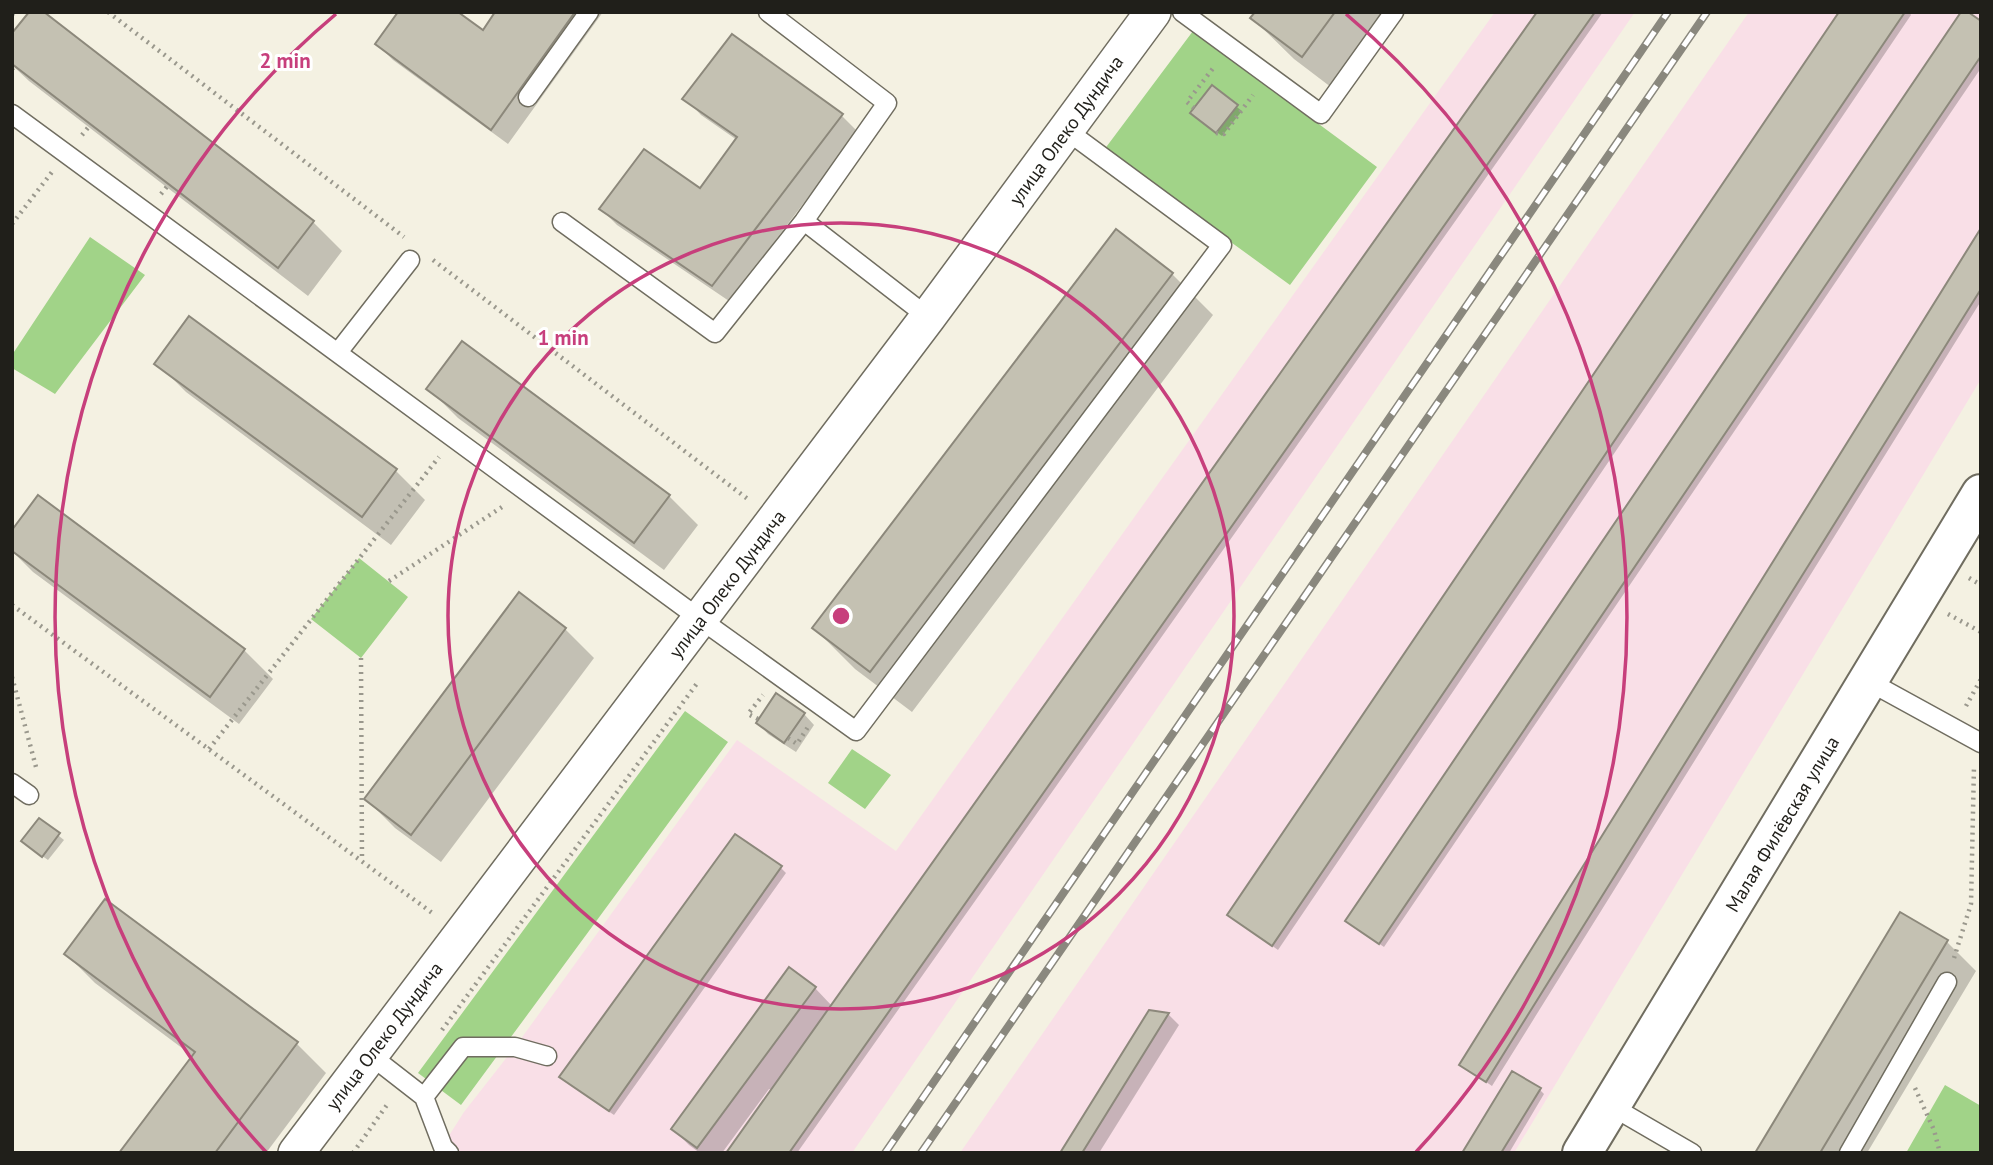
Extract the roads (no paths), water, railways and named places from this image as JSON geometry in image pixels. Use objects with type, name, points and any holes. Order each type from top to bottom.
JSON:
[{"type":"street","name":"улица Олеко Дундича","points":[[296,1153],[928,317],[1153,12]]},
{"type":"street","name":"Малая Филёвская улица","points":[[1582,1153],[1981,494]]},
{"type":"lane","points":[[528,97],[589,12]]},
{"type":"lane","points":[[562,222],[715,333],[804,220],[887,103],[768,12]]},
{"type":"lane","points":[[1182,12],[1321,114],[1394,12]]},
{"type":"lane","points":[[12,114],[856,731],[1222,245],[1066,130]]},
{"type":"lane","points":[[804,220],[928,317]]},
{"type":"lane","points":[[338,351],[410,260]]},
{"type":"lane","points":[[1868,681],[1978,742]]},
{"type":"lane","points":[[12,783],[29,795]]},
{"type":"lane","points":[[1849,1153],[1947,982]]},
{"type":"lane","points":[[424,1097],[463,1047],[516,1048],[547,1056]]},
{"type":"lane","points":[[370,1055],[424,1097],[443,1147],[449,1153]]},
{"type":"lane","points":[[1611,1106],[1692,1153]]},
{"type":"railway","points":[[885,1153],[1668,12]]},
{"type":"railway","points":[[921,1153],[1707,12]]}]
